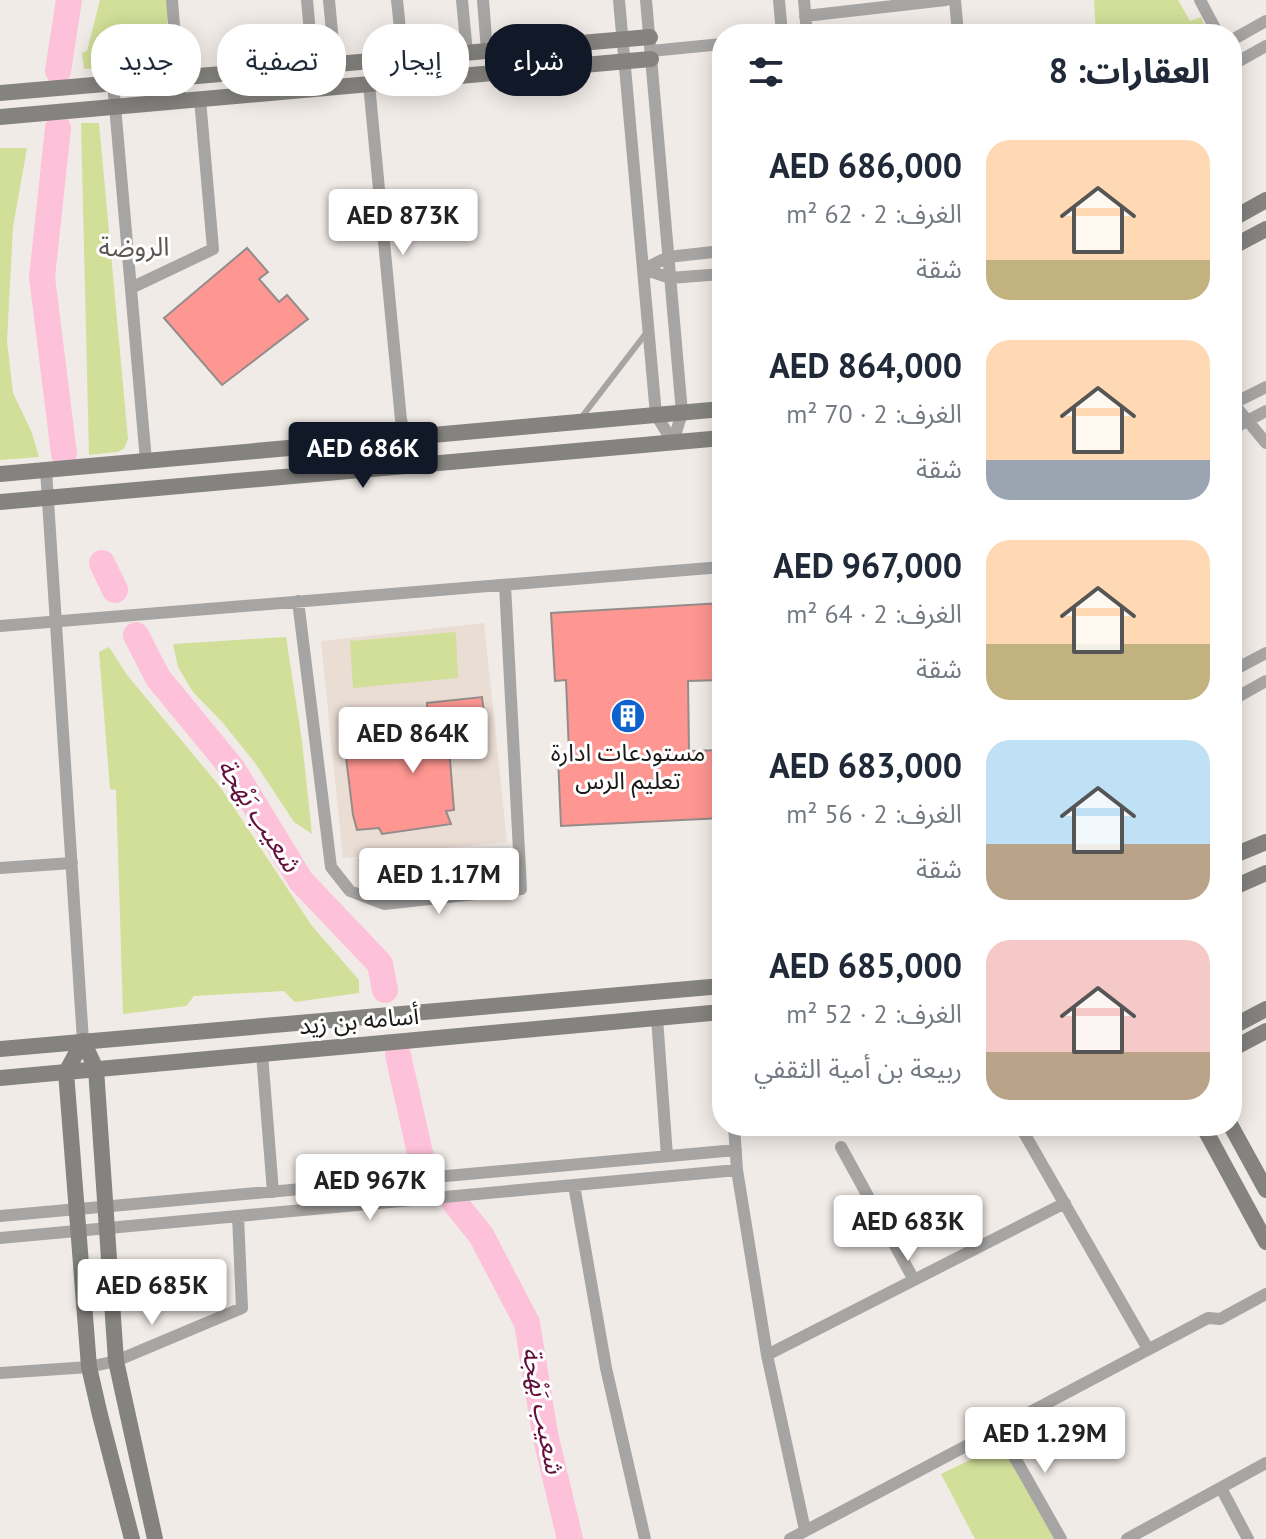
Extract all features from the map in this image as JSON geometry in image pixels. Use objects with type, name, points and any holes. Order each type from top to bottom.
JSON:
[{"type":"street","points":[[172,0],[174,24]]},
{"type":"street","points":[[307,0],[309,24]]},
{"type":"street","points":[[329,0],[331,24]]},
{"type":"street","points":[[397,0],[399,24]]},
{"type":"street","points":[[462,0],[464,24]]},
{"type":"street","points":[[483,0],[485,26]]},
{"type":"street","points":[[619,0],[656,415],[673,442]]},
{"type":"street","points":[[646,0],[682,413],[673,442]]},
{"type":"street","points":[[779,0],[781,24]]},
{"type":"street","points":[[804,0],[806,24]]},
{"type":"street","points":[[805,16],[946,0]]},
{"type":"street","points":[[955,0],[957,24]]},
{"type":"street","points":[[1200,0],[1213,24]]},
{"type":"street","points":[[1242,34],[1266,21]]},
{"type":"street","points":[[592,42],[623,39],[651,49]]},
{"type":"street","points":[[469,75],[624,62],[651,49],[712,45]]},
{"type":"street","points":[[1242,59],[1266,46]]},
{"type":"street","points":[[0,93],[91,85]]},
{"type":"street","points":[[0,117],[362,85]]},
{"type":"street","points":[[115,96],[146,461]]},
{"type":"street","points":[[180,96],[180,101]]},
{"type":"street","points":[[370,96],[401,420],[407,438]]},
{"type":"street","points":[[131,288],[213,249],[200,99]]},
{"type":"street","points":[[1242,213],[1266,200]]},
{"type":"street","points":[[1242,242],[1266,229]]},
{"type":"street","points":[[644,269],[668,257],[712,252]]},
{"type":"street","points":[[644,269],[670,278],[712,275]]},
{"type":"street","points":[[1242,398],[1266,387]]},
{"type":"street","points":[[0,474],[712,410]]},
{"type":"street","points":[[1242,424],[1266,411]]},
{"type":"street","points":[[1242,415],[1266,443]]},
{"type":"street","points":[[0,502],[712,439]]},
{"type":"street","points":[[46,470],[83,1041],[96,1069],[116,1361],[155,1539]]},
{"type":"street","points":[[0,626],[712,568]]},
{"type":"street","points":[[298,601],[331,867],[350,891],[384,904],[521,889],[505,585]]},
{"type":"street","points":[[1242,666],[1266,653]]},
{"type":"street","points":[[1242,694],[1266,681]]},
{"type":"street","points":[[1242,852],[1266,842]]},
{"type":"street","points":[[0,868],[72,863]]},
{"type":"street","points":[[1242,884],[1266,873]]},
{"type":"street","name":"أسامه بن زيد","points":[[0,1049],[712,987]]},
{"type":"street","points":[[1242,1022],[1266,1009]]},
{"type":"street","name":"أسامه بن زيد","points":[[0,1078],[712,1013]]},
{"type":"street","points":[[657,1018],[667,1156]]},
{"type":"street","points":[[1242,1044],[1266,1031]]},
{"type":"street","points":[[83,1041],[66,1072],[89,1367],[132,1539]]},
{"type":"street","points":[[262,1054],[273,1192]]},
{"type":"street","points":[[735,1136],[737,1170],[767,1355],[805,1530]]},
{"type":"street","points":[[1026,1136],[1148,1349]]},
{"type":"street","points":[[1208,1136],[1266,1242]]},
{"type":"street","points":[[1238,1136],[1261,1169],[1266,1190]]},
{"type":"street","points":[[841,1147],[914,1280]]},
{"type":"street","points":[[0,1216],[736,1150]]},
{"type":"street","points":[[0,1238],[737,1170]]},
{"type":"street","points":[[574,1185],[606,1368],[645,1539]]},
{"type":"street","points":[[767,1355],[1065,1203]]},
{"type":"street","points":[[0,1373],[89,1367],[116,1361],[242,1308],[238,1216]]},
{"type":"street","points":[[790,1539],[1208,1318],[1220,1319],[1266,1294]]},
{"type":"street","points":[[998,1428],[1061,1539]]},
{"type":"street","points":[[1127,1539],[1266,1463]]},
{"type":"street","points":[[1221,1488],[1248,1539]]},
{"type":"lane","points":[[578,422],[649,329]]},
{"type":"shaded area","points":[[484,623],[507,842],[343,858],[321,641]]},
{"type":"green space","points":[[100,0],[168,0],[167,24],[94,24]]},
{"type":"green space","points":[[1094,0],[1178,0],[1190,21],[1201,17],[1204,24],[1095,24]]},
{"type":"green space","points":[[91,35],[91,69],[84,69],[82,53],[87,51]]},
{"type":"green space","points":[[81,123],[99,123],[128,439],[124,449],[117,452],[89,455]]},
{"type":"green space","points":[[0,148],[27,148],[13,227],[7,341],[13,393],[32,433],[39,457],[0,460]]},
{"type":"green space","points":[[456,632],[458,678],[353,688],[350,641]]},
{"type":"green space","points":[[286,637],[312,834],[294,822],[255,763],[193,692],[178,667],[173,644]]},
{"type":"green space","points":[[109,647],[127,675],[221,788],[312,926],[359,980],[359,993],[295,1002],[284,991],[194,996],[186,1006],[123,1014],[116,790],[110,789],[99,652]]},
{"type":"green space","points":[[1001,1445],[1054,1539],[975,1539],[941,1474]]},
{"type":"building","points":[[247,248],[268,272],[259,279],[279,302],[287,295],[308,319],[222,385],[164,318]]},
{"type":"building","name":"مستودعات ادارة تعليم الرس","points":[[712,604],[712,680],[688,681],[689,751],[712,750],[712,818],[561,826],[558,757],[569,752],[566,680],[555,681],[551,613]]},
{"type":"building","points":[[482,697],[486,731],[448,735],[454,810],[446,811],[451,824],[382,834],[379,828],[357,830],[346,757],[429,749],[427,703]]},
{"type":"waterway","name":"شعيب بَهْجة","points":[[58,71],[69,0]]},
{"type":"waterway","name":"شعيب بَهْجة","points":[[58,128],[42,277],[64,454]]},
{"type":"waterway","name":"شعيب بَهْجة","points":[[102,563],[115,590]]},
{"type":"waterway","name":"شعيب بَهْجة","points":[[136,635],[158,678],[232,768],[301,881],[380,964],[385,990]]},
{"type":"waterway","name":"شعيب بَهْجة","points":[[398,1055],[422,1162]]},
{"type":"waterway","name":"شعيب بَهْجة","points":[[455,1203],[481,1235],[527,1323],[545,1434],[570,1539]]},
{"type":"place","name":"مستودعات ادارة تعليم الرس","points":[[628,716]]},
{"type":"district","name":"الروضة","points":[[134,247]]}]
